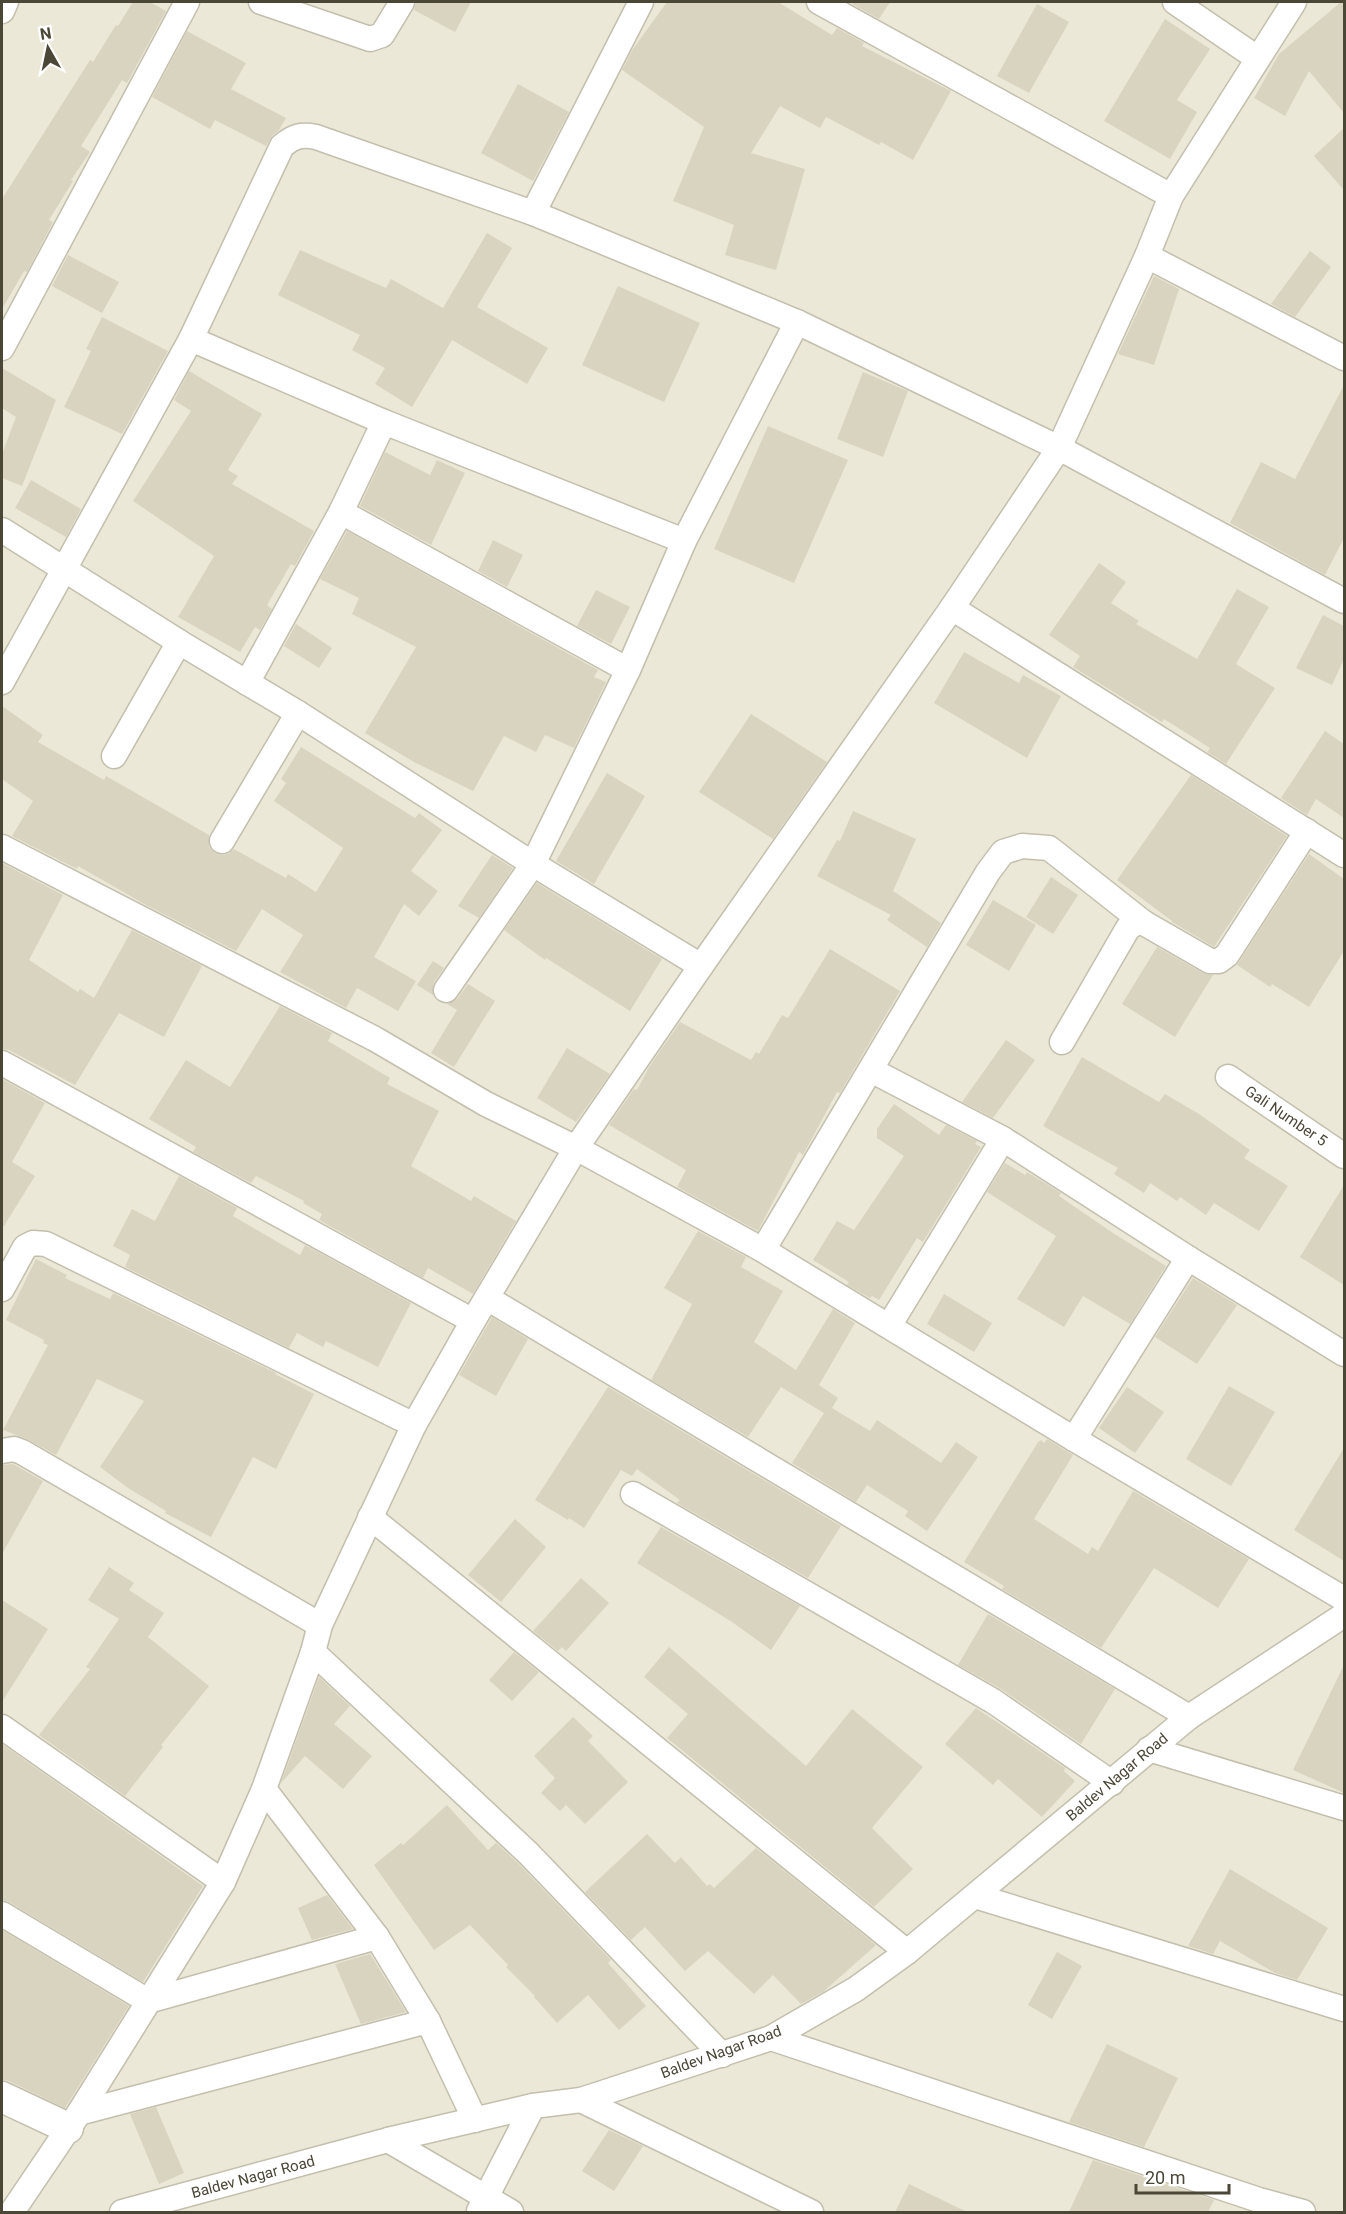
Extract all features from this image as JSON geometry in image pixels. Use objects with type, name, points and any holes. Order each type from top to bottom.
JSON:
[{"type":"street","points":[[2,11],[6,2]]},
{"type":"street","points":[[2,348],[187,2]]},
{"type":"street","points":[[267,2],[370,39],[382,34],[402,2]]},
{"type":"street","points":[[533,213],[641,2]]},
{"type":"street","points":[[819,2],[1171,196]]},
{"type":"street","points":[[1175,2],[1257,58]]},
{"type":"street","points":[[12,2212],[74,2120],[223,1882],[264,1789],[313,1652],[320,1625],[414,1425],[473,1321],[576,1148],[952,608],[1059,448],[1147,256],[1171,196],[1294,2]]},
{"type":"street","points":[[2,682],[191,339],[282,146],[291,138],[303,134],[533,213],[797,322],[1059,448],[1344,601]]},
{"type":"street","points":[[1147,256],[1344,358]]},
{"type":"street","points":[[446,990],[533,864],[628,670],[684,540],[797,322]]},
{"type":"street","points":[[191,339],[384,422],[684,540]]},
{"type":"street","points":[[247,683],[341,512],[384,422]]},
{"type":"street","points":[[341,512],[628,670]]},
{"type":"street","points":[[2,530],[64,571],[298,713],[533,864],[701,966]]},
{"type":"street","points":[[952,608],[1344,855]]},
{"type":"street","points":[[114,756],[179,642]]},
{"type":"street","points":[[222,841],[298,713]]},
{"type":"street","points":[[763,1250],[988,872],[1003,852],[1022,846],[1049,848],[1144,923],[1209,961],[1219,961],[1227,955],[1307,831]]},
{"type":"street","points":[[2,847],[375,1039],[486,1104],[576,1148],[763,1250],[1074,1439],[1344,1599]]},
{"type":"street","points":[[1062,1042],[1128,928],[1136,923],[1144,923]]},
{"type":"street","points":[[2,1063],[473,1321]]},
{"type":"street","points":[[871,1070],[1003,1139],[1188,1258],[1344,1354]]},
{"type":"street","name":"Gali Number 5","points":[[1228,1077],[1344,1156]]},
{"type":"street","points":[[889,1326],[1003,1139]]},
{"type":"street","points":[[2,1289],[25,1247],[33,1243],[46,1244],[414,1425]]},
{"type":"street","points":[[1074,1439],[1188,1258]]},
{"type":"street","points":[[487,1298],[1189,1717]]},
{"type":"street","points":[[2,1451],[14,1449],[22,1452],[320,1625]]},
{"type":"street","points":[[633,1494],[993,1701],[1112,1784]]},
{"type":"street","points":[[370,1517],[907,1952]]},
{"type":"street","name":"Baldev Nagar Road","points":[[122,2212],[388,2140],[533,2106],[581,2100],[771,2038],[856,1989],[907,1952],[1112,1784],[1149,1749],[1189,1717],[1344,1615]]},
{"type":"street","points":[[313,1652],[528,1853],[722,2055]]},
{"type":"street","points":[[2,1727],[223,1882]]},
{"type":"street","points":[[1149,1749],[1344,1808]]},
{"type":"street","points":[[264,1789],[377,1937],[428,2021],[475,2120]]},
{"type":"street","points":[[975,1896],[1344,2009]]},
{"type":"street","points":[[2,1914],[148,2001],[377,1937]]},
{"type":"street","points":[[2,2097],[74,2120],[428,2021]]},
{"type":"street","points":[[771,2038],[1259,2200],[1303,2212]]},
{"type":"street","points":[[581,2100],[811,2212]]},
{"type":"street","points":[[481,2205],[533,2106]]},
{"type":"street","points":[[388,2140],[481,2205],[512,2212]]},
{"type":"shaded area","points":[[2,2],[1344,2],[1344,2212],[2,2212]]},
{"type":"building","points":[[133,2],[150,2],[166,11],[127,83],[122,80],[81,146],[90,152],[71,180],[73,181],[49,220],[53,222],[27,272],[24,271],[2,309],[2,199],[90,60],[93,62]]},
{"type":"building","points":[[416,2],[471,2],[455,32],[414,10]]},
{"type":"building","points":[[667,2],[778,2],[832,35],[837,28],[864,43],[862,46],[951,91],[913,160],[881,142],[879,145],[826,117],[820,128],[780,106],[751,153],[805,169],[776,270],[725,255],[734,225],[673,201],[704,127],[622,70],[633,49]]},
{"type":"building","points":[[854,2],[890,2],[879,19],[852,4]]},
{"type":"building","points":[[1341,2],[1344,2],[1344,113],[1309,71],[1285,116],[1254,98],[1279,54]]},
{"type":"building","points":[[1037,4],[1069,22],[1029,93],[997,76]]},
{"type":"building","points":[[1165,19],[1210,49],[1177,100],[1197,112],[1170,159],[1104,121]]},
{"type":"building","points":[[187,31],[246,63],[231,89],[286,118],[266,146],[215,120],[210,129],[152,97]]},
{"type":"building","points":[[518,84],[569,112],[533,181],[481,153]]},
{"type":"building","points":[[1344,128],[1344,190],[1314,156]]},
{"type":"building","points":[[487,233],[512,248],[477,307],[548,348],[527,384],[452,340],[412,407],[375,384],[385,368],[352,350],[360,335],[278,295],[300,250],[386,288],[391,279],[443,308]]},
{"type":"building","points":[[1310,251],[1331,267],[1295,317],[1271,304]]},
{"type":"building","points":[[68,255],[119,282],[102,313],[52,286]]},
{"type":"building","points":[[1154,276],[1179,289],[1154,365],[1118,354]]},
{"type":"building","points":[[618,286],[700,323],[664,402],[582,365]]},
{"type":"building","points":[[102,317],[168,351],[122,434],[64,407],[91,351],[86,349]]},
{"type":"building","points":[[2,368],[56,400],[22,486],[2,478],[2,454],[16,417],[2,408]]},
{"type":"building","points":[[189,371],[262,414],[228,470],[238,476],[232,484],[314,531],[295,566],[291,564],[267,605],[272,609],[260,630],[255,627],[240,652],[178,617],[214,556],[133,501],[191,411],[174,400]]},
{"type":"building","points":[[863,372],[908,391],[883,457],[837,439]]},
{"type":"building","points":[[1344,385],[1344,538],[1325,575],[1230,523],[1261,462],[1295,479]]},
{"type":"building","points":[[768,426],[848,460],[794,583],[714,549]]},
{"type":"building","points":[[385,452],[430,475],[437,460],[465,473],[431,545],[360,506]]},
{"type":"building","points":[[31,480],[81,509],[66,537],[15,508]]},
{"type":"building","points":[[347,531],[598,670],[594,677],[606,682],[574,748],[545,735],[536,752],[504,736],[473,791],[414,762],[365,733],[416,647],[352,614],[359,598],[320,579]]},
{"type":"building","points":[[493,540],[523,555],[507,587],[478,571]]},
{"type":"building","points":[[1099,563],[1126,582],[1111,603],[1139,621],[1136,624],[1197,659],[1237,589],[1269,607],[1236,664],[1275,688],[1226,764],[1207,752],[1210,748],[1164,719],[1162,722],[1073,667],[1080,656],[1049,635]]},
{"type":"building","points":[[596,590],[630,607],[611,644],[577,626]]},
{"type":"building","points":[[1323,615],[1344,626],[1344,659],[1332,685],[1296,668]]},
{"type":"building","points":[[296,624],[332,648],[319,668],[284,646]]},
{"type":"building","points":[[964,652],[1019,683],[1023,675],[1061,696],[1027,758],[934,703]]},
{"type":"building","points":[[2,706],[43,735],[38,742],[104,780],[106,776],[209,835],[209,847],[215,853],[228,854],[234,849],[286,878],[288,874],[316,892],[343,848],[274,801],[286,783],[281,779],[301,747],[415,818],[419,813],[442,830],[411,871],[438,891],[419,916],[404,904],[374,957],[416,981],[398,1011],[357,988],[346,1008],[280,972],[303,935],[262,909],[236,951],[146,905],[78,866],[77,869],[12,836],[33,801],[2,779]]},
{"type":"building","points":[[751,714],[827,762],[773,839],[699,792]]},
{"type":"building","points":[[1325,731],[1344,744],[1344,818],[1316,799],[1307,815],[1281,798]]},
{"type":"building","points":[[607,773],[645,796],[594,884],[556,861]]},
{"type":"building","points":[[1191,775],[1287,836],[1214,947],[1172,922],[1117,880]]},
{"type":"building","points":[[853,811],[916,839],[893,891],[941,923],[927,947],[887,920],[891,915],[817,876],[837,840],[840,841]]},
{"type":"building","points":[[1309,854],[1344,879],[1344,951],[1309,1007],[1272,984],[1270,987],[1237,965]]},
{"type":"building","points":[[492,855],[513,868],[479,918],[458,906]]},
{"type":"building","points":[[2,863],[63,895],[29,960],[78,992],[80,989],[94,998],[132,930],[202,966],[164,1037],[119,1013],[75,1085],[9,1050],[2,1049]]},
{"type":"building","points":[[1051,877],[1078,895],[1053,934],[1026,917]]},
{"type":"building","points":[[537,883],[662,959],[630,1011],[546,958],[545,960],[504,930]]},
{"type":"building","points":[[993,900],[1036,925],[1009,971],[966,945]]},
{"type":"building","points":[[1157,947],[1203,973],[1213,975],[1175,1037],[1122,1004]]},
{"type":"building","points":[[830,949],[900,991],[840,1093],[837,1092],[803,1155],[799,1152],[758,1231],[677,1187],[686,1170],[609,1125],[634,1089],[637,1090],[649,1067],[680,1022],[751,1060],[756,1052],[759,1054],[782,1015],[788,1018]]},
{"type":"building","points":[[433,961],[444,968],[434,982],[433,995],[417,985]]},
{"type":"building","points":[[468,984],[495,1001],[454,1067],[431,1053],[457,1010],[447,1004],[457,999]]},
{"type":"building","points":[[280,1006],[332,1033],[328,1041],[390,1078],[387,1084],[439,1111],[411,1166],[471,1201],[474,1196],[516,1221],[473,1294],[428,1268],[423,1278],[319,1220],[322,1214],[303,1203],[304,1201],[256,1176],[251,1183],[193,1152],[196,1147],[149,1119],[186,1060],[230,1087]]},
{"type":"building","points":[[1006,1040],[1035,1060],[993,1118],[962,1102]]},
{"type":"building","points":[[567,1048],[610,1074],[576,1122],[537,1098]]},
{"type":"building","points":[[1082,1057],[1159,1102],[1165,1094],[1199,1114],[1250,1150],[1244,1158],[1288,1186],[1259,1231],[1214,1203],[1206,1215],[1180,1197],[1177,1201],[1150,1183],[1144,1193],[1114,1174],[1118,1168],[1043,1126]]},
{"type":"building","points":[[2,1079],[45,1103],[12,1162],[35,1176],[2,1229]]},
{"type":"building","points":[[894,1104],[939,1135],[946,1125],[977,1141],[975,1144],[981,1147],[923,1242],[917,1238],[879,1300],[872,1296],[870,1298],[847,1285],[849,1282],[813,1260],[837,1221],[854,1230],[904,1156],[877,1138],[877,1129]]},
{"type":"building","points":[[1005,1163],[1025,1175],[1027,1172],[1061,1193],[1059,1196],[1166,1266],[1130,1324],[1083,1296],[1064,1327],[1017,1299],[1056,1236],[987,1192]]},
{"type":"building","points":[[179,1176],[237,1208],[233,1216],[300,1255],[305,1245],[411,1303],[378,1367],[326,1341],[323,1347],[297,1333],[289,1348],[125,1267],[130,1255],[113,1246],[132,1209],[155,1221]]},
{"type":"building","points":[[1344,1185],[1344,1285],[1300,1257]]},
{"type":"building","points":[[698,1231],[746,1257],[741,1267],[783,1291],[754,1342],[796,1370],[833,1309],[855,1323],[819,1385],[838,1398],[832,1408],[870,1431],[877,1420],[941,1463],[956,1442],[978,1457],[927,1531],[905,1516],[908,1511],[867,1485],[856,1502],[792,1463],[824,1413],[781,1387],[748,1437],[651,1380],[692,1304],[664,1288]]},
{"type":"building","points":[[36,1259],[67,1275],[65,1278],[110,1299],[113,1293],[314,1394],[276,1469],[253,1457],[211,1537],[165,1513],[166,1511],[128,1488],[100,1467],[144,1401],[97,1379],[56,1455],[27,1439],[3,1430],[48,1345],[43,1343],[44,1340],[6,1320]]},
{"type":"building","points":[[1193,1278],[1237,1305],[1197,1364],[1155,1337]]},
{"type":"building","points":[[944,1294],[992,1323],[974,1352],[927,1324]]},
{"type":"building","points":[[492,1317],[528,1339],[496,1396],[459,1375]]},
{"type":"building","points":[[1229,1386],[1275,1412],[1231,1486],[1186,1459]]},
{"type":"building","points":[[608,1387],[841,1526],[808,1578],[677,1503],[680,1500],[637,1469],[632,1476],[621,1470],[584,1528],[535,1500]]},
{"type":"building","points":[[1127,1387],[1164,1412],[1135,1453],[1099,1428]]},
{"type":"building","points":[[1047,1439],[1073,1455],[1034,1519],[1088,1554],[1092,1547],[1098,1551],[1133,1491],[1249,1559],[1218,1608],[1154,1568],[1101,1648],[1002,1589],[1004,1586],[964,1562],[1038,1442],[1041,1440],[1044,1443]]},
{"type":"building","points":[[1344,1448],[1344,1561],[1294,1530]]},
{"type":"building","points":[[13,1464],[43,1481],[2,1554],[2,1465]]},
{"type":"building","points":[[515,1519],[546,1547],[501,1602],[468,1575]]},
{"type":"building","points":[[661,1527],[800,1606],[771,1650],[732,1622],[637,1563]]},
{"type":"building","points":[[109,1567],[134,1583],[129,1590],[164,1613],[148,1637],[209,1686],[161,1745],[163,1747],[125,1796],[39,1735],[90,1669],[86,1667],[119,1619],[88,1600]]},
{"type":"building","points":[[581,1578],[609,1603],[566,1651],[562,1647],[558,1651],[533,1631]]},
{"type":"building","points":[[2,1600],[48,1629],[2,1702]]},
{"type":"building","points":[[988,1614],[1115,1689],[1081,1744],[1001,1689],[958,1665]]},
{"type":"building","points":[[669,1647],[806,1766],[852,1709],[923,1767],[872,1828],[913,1869],[874,1907],[667,1738],[688,1714],[644,1677]]},
{"type":"building","points":[[514,1652],[539,1672],[512,1701],[489,1680]]},
{"type":"building","points":[[1344,1665],[1344,1793],[1293,1770]]},
{"type":"building","points":[[319,1677],[350,1706],[334,1724],[372,1756],[343,1789],[305,1756],[281,1783]]},
{"type":"building","points":[[976,1708],[1065,1768],[1064,1771],[1075,1781],[1042,1817],[998,1779],[993,1785],[945,1744]]},
{"type":"building","points":[[573,1717],[593,1736],[588,1741],[628,1782],[585,1824],[566,1805],[560,1811],[541,1793],[555,1778],[534,1756]]},
{"type":"building","points":[[2,1744],[203,1886],[143,1982],[2,1900]]},
{"type":"building","points":[[447,1805],[488,1850],[496,1843],[518,1863],[611,1960],[608,1963],[646,2006],[619,2030],[588,1995],[557,2023],[535,1996],[506,1967],[508,1965],[470,1925],[434,1950],[374,1865],[401,1843],[403,1845]]},
{"type":"building","points":[[647,1834],[675,1863],[681,1857],[707,1886],[710,1884],[714,1888],[756,1848],[876,1945],[823,1992],[801,2004],[773,1975],[754,1994],[708,1951],[685,1971],[645,1927],[631,1940],[585,1892]]},
{"type":"building","points":[[1230,1869],[1328,1928],[1297,1980],[1275,1973],[1220,1941],[1213,1954],[1188,1946]]},
{"type":"building","points":[[327,1895],[353,1929],[312,1940],[298,1908]]},
{"type":"building","points":[[2,1930],[129,2006],[65,2108],[9,2081],[2,2080]]},
{"type":"building","points":[[1057,1952],[1082,1966],[1052,2019],[1028,2005]]},
{"type":"building","points":[[370,1954],[406,2012],[361,2024],[335,1964]]},
{"type":"building","points":[[1107,2044],[1178,2078],[1144,2147],[1069,2122]]},
{"type":"building","points":[[156,2107],[184,2173],[159,2184],[130,2114]]},
{"type":"building","points":[[609,2130],[643,2146],[614,2191],[582,2171]]},
{"type":"building","points":[[1093,2160],[1214,2200],[1208,2212],[1069,2212]]},
{"type":"building","points":[[909,2184],[967,2212],[895,2212]]}]
